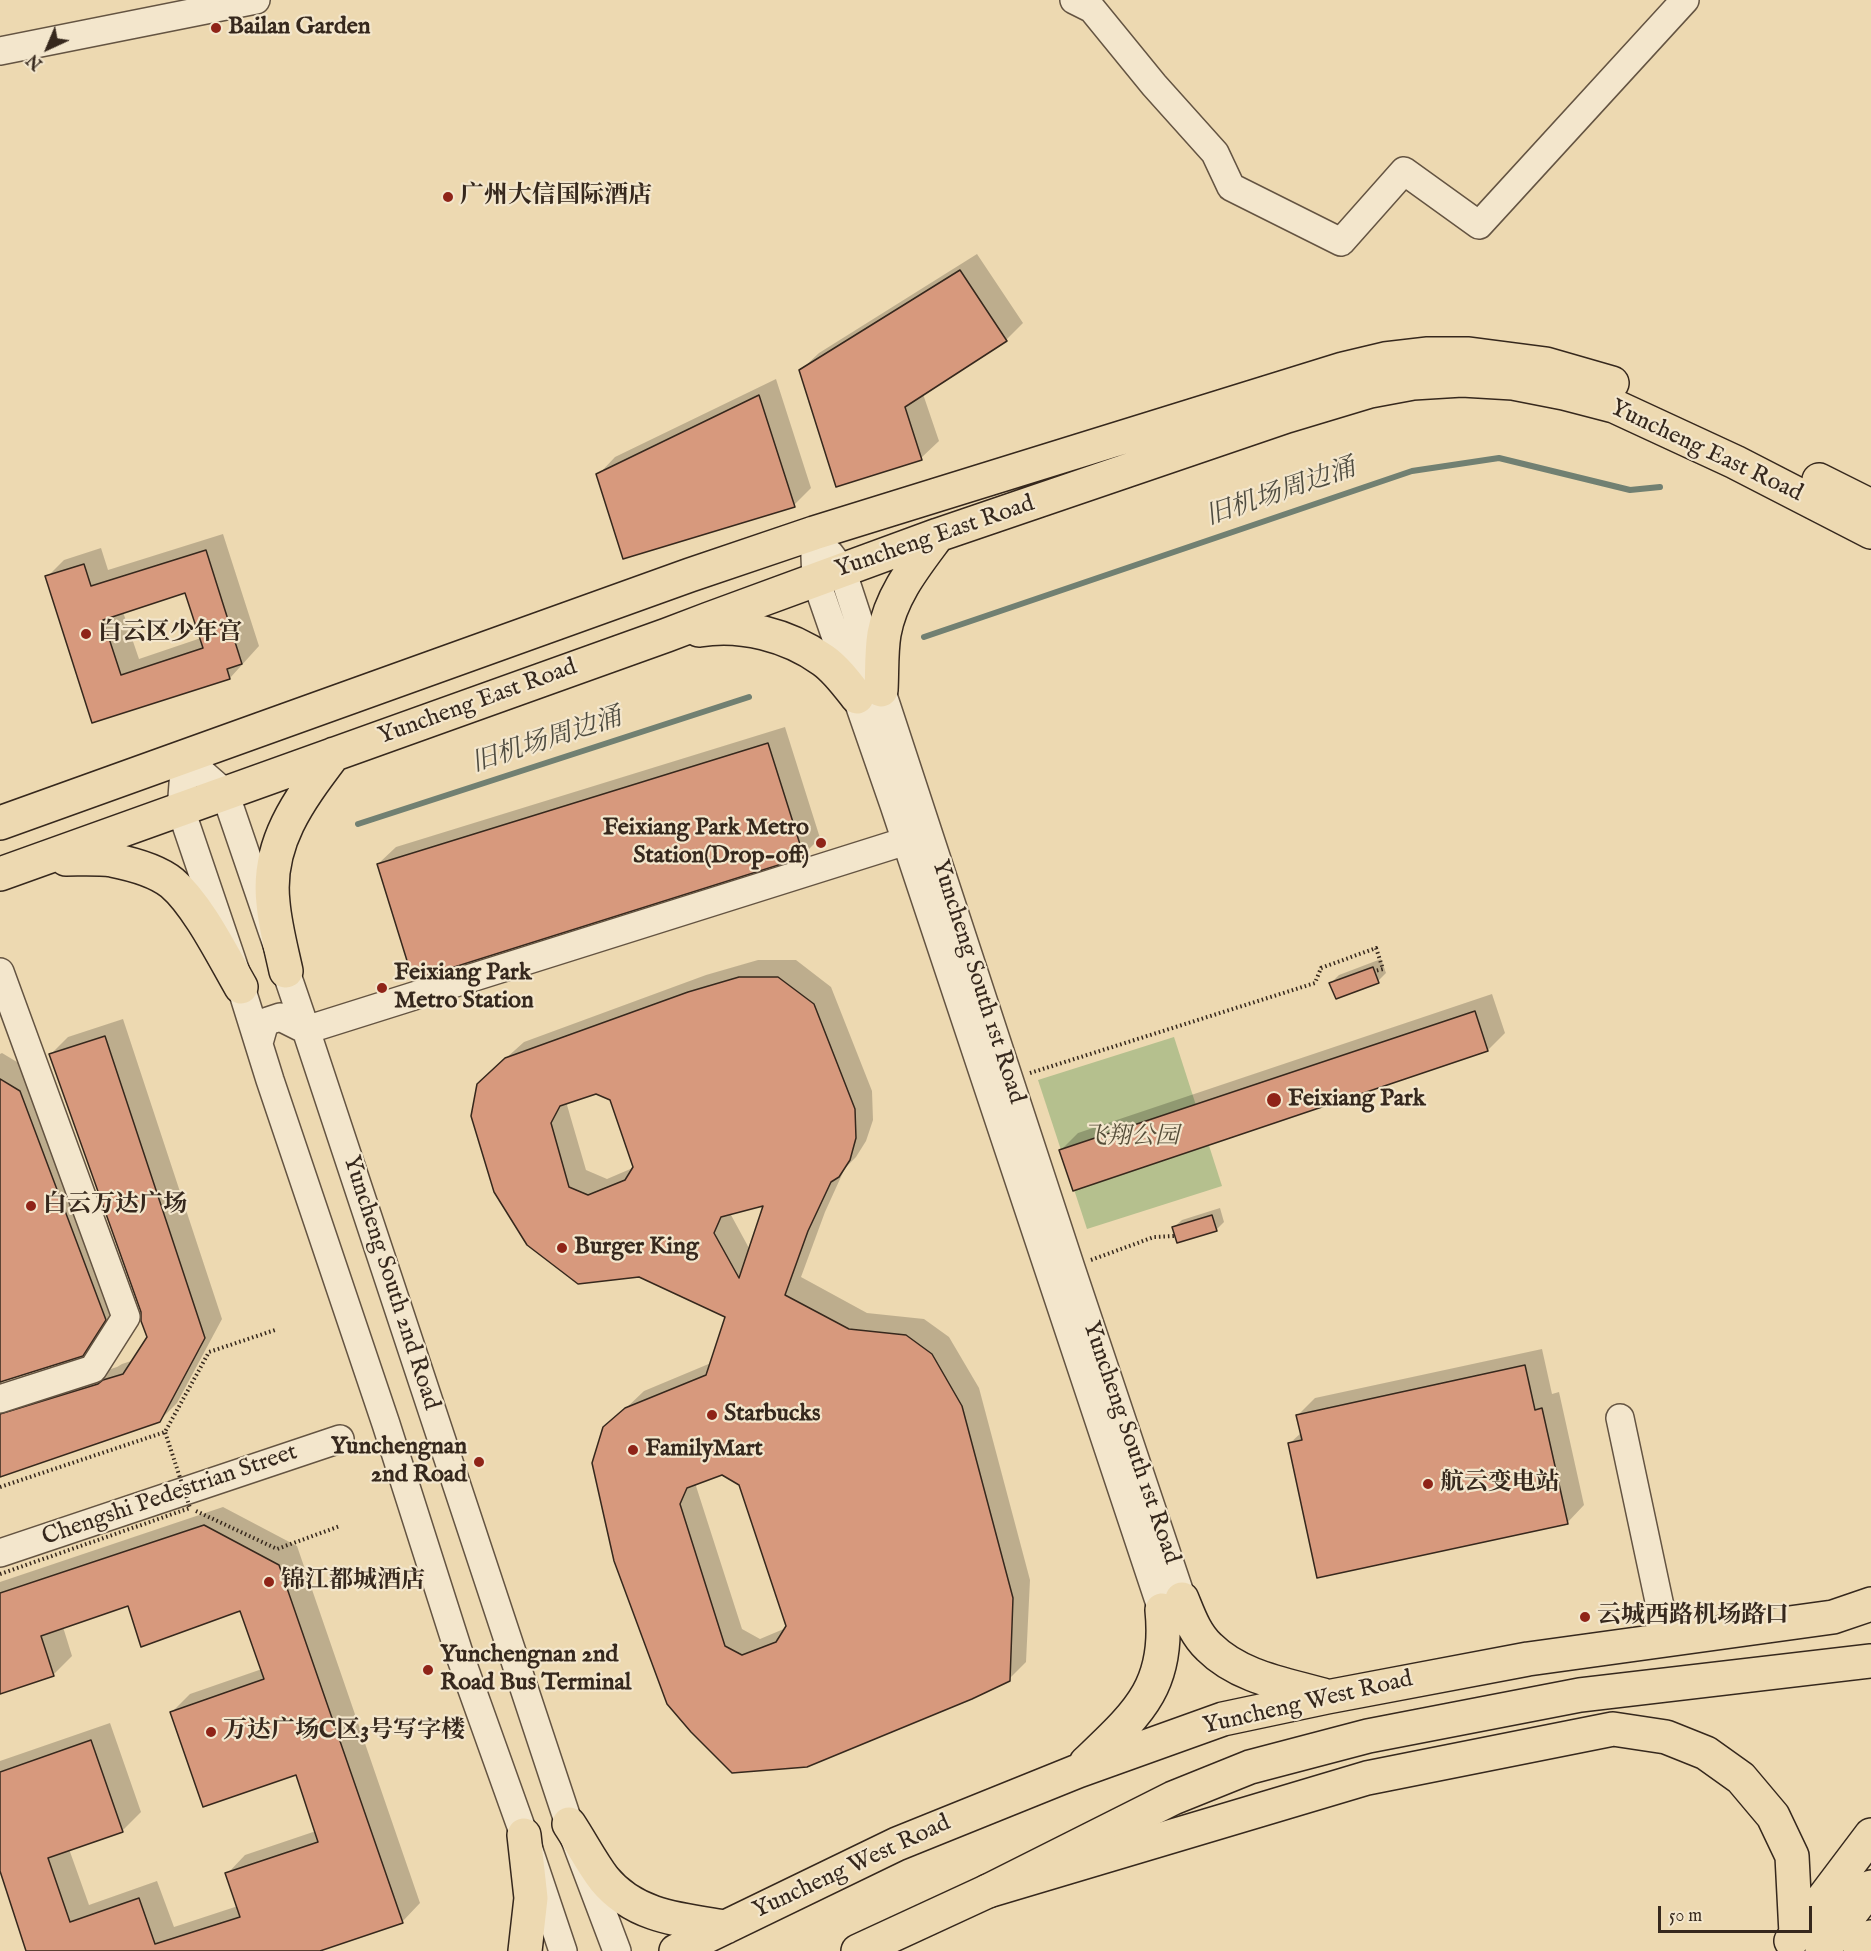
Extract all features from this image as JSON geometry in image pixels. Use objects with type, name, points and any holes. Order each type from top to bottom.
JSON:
[{"type":"main road","name":"Yuncheng East Road","points":[[0,823],[690,575],[814,533],[1343,369],[1385,359],[1428,354],[1469,354],[1546,364],[1608,381],[1701,422],[1871,506]]},
{"type":"main road","name":"Yuncheng East Road","points":[[0,874],[938,536],[1287,416],[1360,394],[1413,383],[1462,380],[1513,383],[1614,406],[1735,462],[1871,532]]},
{"type":"main road","points":[[667,635],[716,627],[762,633],[787,640],[824,661],[869,694],[890,610],[900,587],[938,536]]},
{"type":"main road","points":[[690,575],[705,578],[713,582],[717,588],[718,596],[709,618]]},
{"type":"main road","points":[[286,971],[273,902],[273,875],[277,852],[285,825],[300,799],[334,754]]},
{"type":"main road","points":[[46,858],[110,860],[143,868],[172,883],[207,928],[241,987]]},
{"type":"main road","points":[[1172,1605],[1208,1647],[1229,1664],[1250,1674],[1327,1697]]},
{"type":"main road","points":[[1078,1771],[1128,1724],[1141,1707],[1150,1690],[1162,1652],[1172,1605]]},
{"type":"main road","name":"Yuncheng West Road","points":[[676,1951],[721,1939],[897,1844],[1078,1771],[1222,1719],[1528,1659],[1833,1617],[1871,1605]]},
{"type":"main road","name":"Yuncheng West Road","points":[[858,1951],[988,1891],[1173,1798],[1250,1767],[1368,1736],[1580,1695],[1871,1661]]},
{"type":"main road","points":[[988,1891],[1367,1778],[1613,1729],[1666,1737],[1706,1753],[1741,1778],[1773,1816],[1792,1856],[1801,1946]]},
{"type":"main road","points":[[569,1824],[605,1880],[627,1900],[654,1914],[721,1939]]},
{"type":"main road","points":[[524,1835],[531,1898],[525,1951]]},
{"type":"main road","points":[[1801,1946],[1871,1835]]},
{"type":"main road","points":[[1801,1946],[1871,1887]]},
{"type":"main road","points":[[1860,1951],[1871,1937]]},
{"type":"street","points":[[0,51],[256,0]]},
{"type":"street","points":[[1074,0],[1092,9],[1154,85],[1215,153],[1231,187],[1341,242],[1404,171],[1479,225],[1685,0]]},
{"type":"street","name":"Yuncheng South 1st Road","points":[[814,533],[869,694],[1009,1080],[1071,1268],[1172,1605]]},
{"type":"street","name":"Yuncheng South 1st Road","points":[[869,694],[906,841],[1172,1605]]},
{"type":"street","points":[[181,810],[185,758]]},
{"type":"street","name":"Yuncheng South 2nd Road","points":[[185,758],[225,793],[306,1030],[569,1824],[617,1951]]},
{"type":"street","name":"Yuncheng South 2nd Road","points":[[181,810],[386,1424],[460,1656],[563,1951]]},
{"type":"street","points":[[258,1043],[265,1022],[280,1017],[306,1030],[906,841]]},
{"type":"street","points":[[0,972],[126,1317],[93,1369],[0,1399]]},
{"type":"street","points":[[1620,1418],[1667,1639]]},
{"type":"street","name":"Chengshi Pedestrian Street","points":[[0,1553],[340,1438]]},
{"type":"path","points":[[1009,1080],[1316,982],[1321,968],[1376,948],[1383,969],[1375,971]]},
{"type":"path","points":[[1071,1268],[1154,1237],[1174,1236]]},
{"type":"path","points":[[0,1487],[165,1432],[209,1352],[275,1330]]},
{"type":"path","points":[[165,1432],[190,1508]]},
{"type":"path","points":[[0,1574],[190,1508],[277,1549],[340,1526]]},
{"type":"green space","name":"飞翔公园","points":[[1174,1037],[1222,1186],[1087,1229],[1038,1080]]},
{"type":"building","points":[[960,270],[1007,341],[905,407],[922,460],[836,487],[799,370]]},
{"type":"building","points":[[759,395],[795,507],[623,559],[596,474]]},
{"type":"building","name":"白云区少年宫","points":[[206,550],[242,664],[227,669],[230,679],[92,723],[45,576],[84,564],[91,586]],"holes":[[[185,593],[203,648],[121,675],[103,620]]]},
{"type":"building","points":[[768,743],[804,857],[413,980],[377,864]]},
{"type":"building","points":[[1373,967],[1379,983],[1336,999],[1329,983]]},
{"type":"building","points":[[739,977],[778,977],[814,1004],[855,1109],[856,1138],[850,1160],[839,1177],[831,1182],[808,1231],[785,1295],[849,1329],[906,1335],[932,1354],[962,1406],[1013,1598],[1010,1681],[807,1767],[732,1773],[667,1704],[614,1561],[592,1463],[603,1427],[625,1408],[706,1375],[725,1317],[639,1277],[578,1284],[527,1245],[494,1192],[471,1116],[477,1084],[505,1058],[688,992]],"holes":[[[596,1094],[610,1100],[633,1167],[625,1180],[588,1195],[569,1187],[551,1123],[560,1106]],[[763,1206],[739,1278],[714,1233],[721,1217]],[[722,1475],[739,1485],[786,1626],[776,1642],[742,1655],[725,1646],[680,1504],[687,1488]]]},
{"type":"building","name":"Feixiang Park","points":[[1475,1011],[1488,1051],[1073,1191],[1059,1150]]},
{"type":"building","points":[[105,1036],[205,1338],[160,1422],[0,1477],[0,1414],[123,1374],[147,1337],[141,1321],[141,1312],[49,1054]]},
{"type":"building","name":"白云万达广场","points":[[0,1079],[20,1091],[106,1320],[83,1356],[0,1382]]},
{"type":"building","points":[[1212,1215],[1217,1231],[1177,1243],[1172,1227]]},
{"type":"building","name":"航云变电站","points":[[1525,1365],[1535,1410],[1542,1408],[1568,1524],[1317,1578],[1288,1443],[1302,1440],[1296,1415]]},
{"type":"building","points":[[204,1525],[279,1565],[403,1923],[320,1951],[26,1951],[0,1871],[0,1772],[91,1740],[123,1832],[48,1858],[70,1922],[139,1898],[155,1944],[240,1917],[225,1873],[318,1842],[296,1775],[203,1807],[170,1712],[264,1679],[240,1611],[141,1647],[128,1606],[41,1636],[54,1676],[0,1694],[0,1593]]},
{"type":"waterway","name":"旧机场周边涌","points":[[924,637],[1412,471],[1499,458],[1630,490],[1660,487]]},
{"type":"waterway","name":"旧机场周边涌","points":[[358,824],[749,697]]},
{"type":"place","name":"Bailan Garden","points":[[216,28]]},
{"type":"place","name":"广州大信国际酒店","points":[[448,197]]},
{"type":"place","name":"白云区少年宫","points":[[86,634]]},
{"type":"place","name":"Feixiang Park Metro Station(Drop-off)","points":[[821,843]]},
{"type":"place","name":"Feixiang Park Metro Station","points":[[382,988]]},
{"type":"place","name":"Feixiang Park","points":[[1274,1100]]},
{"type":"place","name":"白云万达广场","points":[[31,1206]]},
{"type":"place","name":"Burger King","points":[[562,1248]]},
{"type":"place","name":"Starbucks","points":[[712,1415]]},
{"type":"place","name":"FamilyMart","points":[[633,1450]]},
{"type":"place","name":"Yunchengnan 2nd Road","points":[[479,1462]]},
{"type":"place","name":"航云变电站","points":[[1428,1484]]},
{"type":"place","name":"锦江都城酒店","points":[[269,1582]]},
{"type":"place","name":"云城西路机场路口","points":[[1585,1617]]},
{"type":"place","name":"Yunchengnan 2nd Road Bus Terminal","points":[[428,1670]]},
{"type":"place","name":"万达广场C区3号写字楼","points":[[211,1732]]}]
